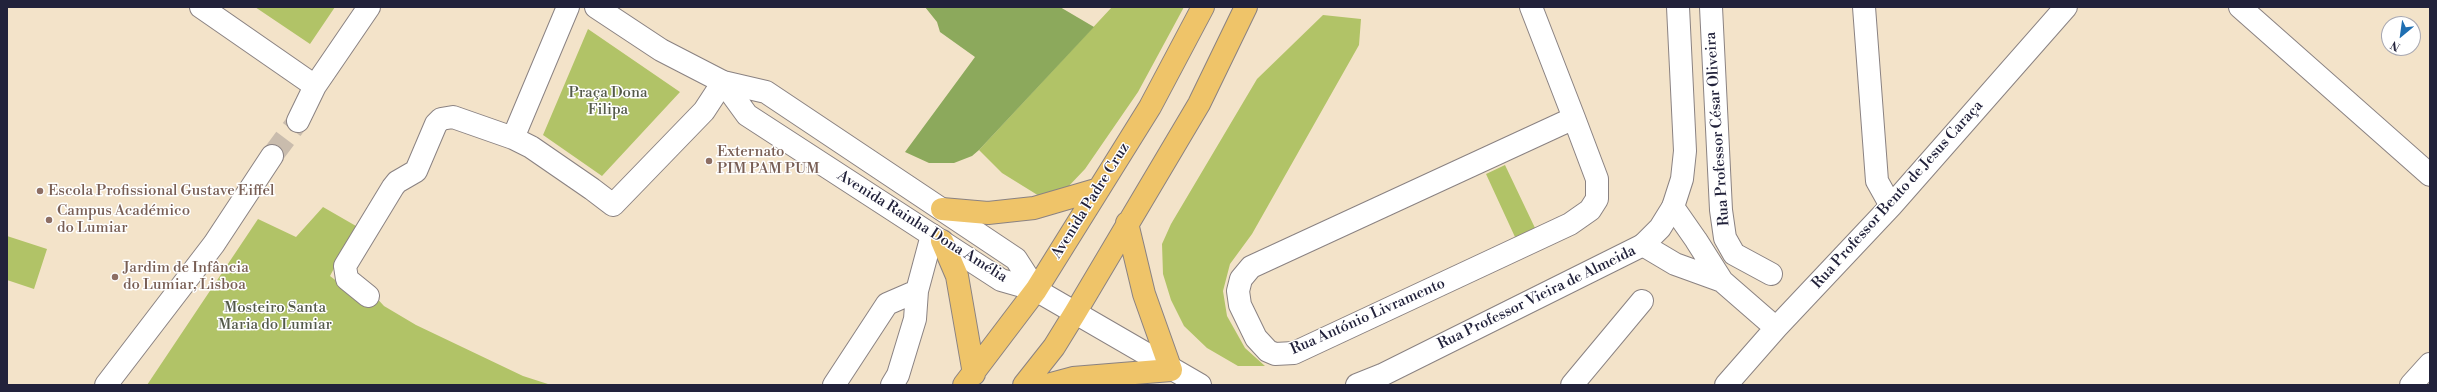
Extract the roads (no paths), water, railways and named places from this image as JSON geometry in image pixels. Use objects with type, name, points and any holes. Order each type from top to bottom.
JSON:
[{"type":"highway","name":"Avenida Padre Cruz","points":[[969,379],[1036,290],[1150,107],[1203,7]]},
{"type":"highway","points":[[1024,385],[1054,347],[1199,104],[1246,7]]},
{"type":"highway","points":[[942,209],[988,213],[1034,208],[1099,189]]},
{"type":"highway","points":[[1047,385],[1073,378],[1170,370],[1144,294],[1127,223]]},
{"type":"highway","points":[[937,238],[957,276],[969,379]]},
{"type":"street","points":[[200,7],[315,86]]},
{"type":"street","points":[[298,121],[315,86],[368,7]]},
{"type":"street","points":[[513,138],[568,7]]},
{"type":"street","name":"Avenida Rainha Dona Amélia","points":[[596,7],[661,50],[723,82],[766,92],[1016,259],[1036,290]]},
{"type":"street","name":"Rua António Livramento","points":[[1531,7],[1574,118],[1598,185],[1595,205],[1584,216],[1294,353],[1275,354],[1268,351],[1256,338],[1240,305],[1238,291],[1241,279],[1251,267],[1574,118]]},
{"type":"street","name":"Rua Professor Vieira de Almeida","points":[[1357,385],[1382,375],[1643,245],[1660,228],[1673,207],[1682,179],[1685,151],[1678,7]]},
{"type":"street","name":"Rua Professor César Oliveira","points":[[1711,7],[1721,210],[1726,238],[1734,254],[1771,274]]},
{"type":"street","points":[[1864,7],[1877,181],[1891,206]]},
{"type":"street","name":"Rua Professor Bento de Jesus Caraça","points":[[1726,385],[1776,328],[1891,206],[2066,7]]},
{"type":"street","points":[[2240,7],[2430,174]]},
{"type":"street","points":[[368,296],[347,279],[345,266],[393,187],[397,182],[416,171],[436,124],[441,119],[453,116],[513,138],[531,147],[580,180],[613,206],[704,111],[723,82]]},
{"type":"street","name":"Avenida Rainha Dona Amélia","points":[[723,82],[747,115],[1001,280],[1036,290]]},
{"type":"street","points":[[106,385],[214,244],[272,156]]},
{"type":"street","points":[[1673,207],[1696,240],[1722,282],[1776,328]]},
{"type":"street","points":[[892,385],[898,375],[914,319],[917,291],[937,238]]},
{"type":"street","points":[[1643,245],[1675,264],[1722,282]]},
{"type":"street","points":[[1036,290],[1170,370],[1200,385]]},
{"type":"street","points":[[834,385],[887,304],[917,291]]},
{"type":"street","points":[[1572,385],[1642,301]]},
{"type":"street","points":[[2411,385],[2430,364]]},
{"type":"tunnel","points":[[272,156],[298,121]]},
{"type":"place","name":"Externato PIM PAM PUM","points":[[709,161]]},
{"type":"place","name":"Escola Profissional Gustave Eiffel","points":[[40,191]]},
{"type":"place","name":"Campus Académico do Lumiar","points":[[49,220]]},
{"type":"place","name":"Jardim de Infância do Lumiar, Lisboa","points":[[115,277]]},
{"type":"park label","name":"Praça Dona Filipa","points":[[608,102]]},
{"type":"park label","name":"Mosteiro Santa Maria do Lumiar","points":[[275,316]]}]
